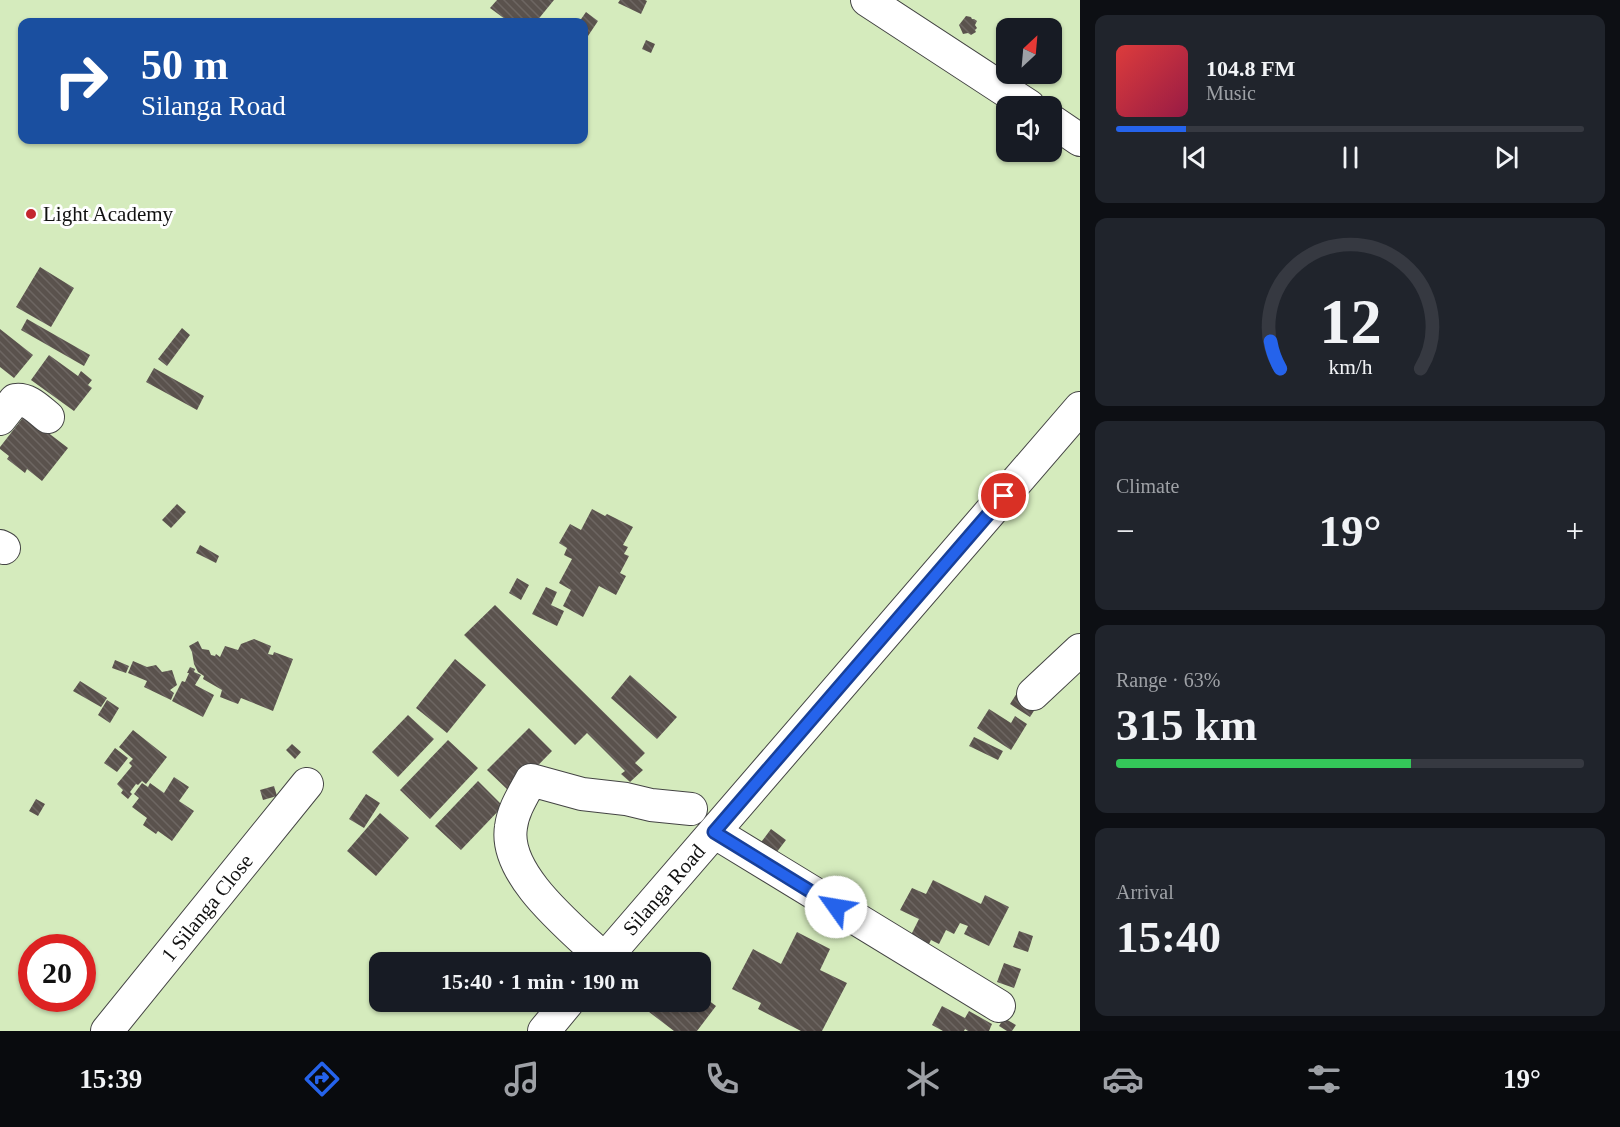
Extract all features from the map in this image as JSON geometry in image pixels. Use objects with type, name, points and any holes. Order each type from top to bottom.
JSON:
[{"type":"street","points":[[867,0],[1014,96]]},
{"type":"street","points":[[1062,128],[1080,140]]},
{"type":"street","points":[[0,419],[15,400],[20,399],[27,401],[48,417]]},
{"type":"street","name":"Silanga Road","points":[[611,952],[1080,408]]},
{"type":"street","points":[[1033,694],[1080,650]]},
{"type":"street","points":[[594,952],[539,897],[524,876],[510,846],[510,827],[517,804],[531,780],[582,794],[626,799],[651,806],[691,809]]},
{"type":"street","name":"1 Silanga Close","points":[[107,1031],[307,784]]},
{"type":"street","points":[[714,832],[999,1006]]},
{"type":"street","points":[[544,1031],[560,1012]]},
{"type":"green space","points":[[0,0],[1080,0],[1080,1031],[0,1031]]},
{"type":"building","points":[[497,0],[554,0],[539,18],[504,18],[490,8]]},
{"type":"building","points":[[620,0],[647,1],[641,14],[618,3]]},
{"type":"building","points":[[586,12],[598,21],[588,36],[588,18],[582,18]]},
{"type":"building","points":[[966,16],[977,21],[976,32],[971,35],[963,34],[959,25]]},
{"type":"building","points":[[646,40],[655,44],[651,53],[642,49]]},
{"type":"building","points":[[40,267],[74,288],[51,327],[16,307]]},
{"type":"building","points":[[27,319],[90,355],[84,366],[21,330]]},
{"type":"building","points":[[182,328],[190,335],[167,366],[158,359]]},
{"type":"building","points":[[0,329],[33,355],[14,378],[0,367]]},
{"type":"building","points":[[49,355],[78,376],[81,371],[92,380],[88,385],[92,388],[74,411],[31,380]]},
{"type":"building","points":[[154,368],[204,396],[197,410],[146,382]]},
{"type":"building","points":[[25,415],[68,448],[42,481],[27,469],[25,473],[7,459],[9,456],[0,449]]},
{"type":"building","points":[[177,504],[186,512],[171,528],[162,520]]},
{"type":"building","points":[[592,509],[633,527],[623,545],[628,547],[624,554],[629,556],[620,573],[626,576],[616,595],[599,586],[583,617],[563,606],[571,590],[559,583],[572,559],[564,555],[567,548],[559,543],[570,524],[581,530]]},
{"type":"building","points":[[200,545],[219,556],[216,563],[196,553]]},
{"type":"building","points":[[517,578],[529,585],[521,600],[509,593]]},
{"type":"building","points":[[546,587],[557,592],[551,605],[564,611],[557,626],[532,614]]},
{"type":"building","points":[[495,605],[645,753],[635,763],[643,770],[630,782],[621,774],[625,771],[587,733],[575,745],[464,635]]},
{"type":"building","points":[[254,639],[271,646],[268,654],[273,655],[274,652],[293,659],[273,711],[241,698],[238,704],[220,697],[222,690],[203,679],[204,676],[198,672],[189,646],[198,641],[202,649],[209,650],[211,655],[216,654],[220,657],[225,646],[238,650],[241,644]]},
{"type":"building","points":[[455,659],[486,685],[447,733],[416,708]]},
{"type":"building","points":[[115,660],[129,666],[126,673],[112,668]]},
{"type":"building","points":[[133,661],[147,667],[156,665],[162,672],[172,670],[177,685],[170,690],[174,693],[171,700],[144,687],[147,681],[128,673]]},
{"type":"building","points":[[190,667],[201,675],[195,685],[214,695],[203,717],[172,701],[182,681],[185,682]]},
{"type":"building","points":[[630,675],[677,717],[657,739],[611,698]]},
{"type":"building","points":[[80,681],[107,698],[101,707],[73,691]]},
{"type":"building","points":[[1017,693],[1037,706],[1030,717],[1010,704]]},
{"type":"building","points":[[107,700],[119,708],[110,723],[98,715]]},
{"type":"building","points":[[989,709],[1011,723],[1015,716],[1027,724],[1011,750],[977,728]]},
{"type":"building","points":[[408,715],[434,739],[398,777],[372,752]]},
{"type":"building","points":[[529,728],[552,751],[511,793],[487,770]]},
{"type":"building","points":[[133,730],[167,757],[146,784],[142,781],[136,784],[128,799],[121,793],[123,790],[117,784],[132,766],[129,763],[133,759],[119,747]]},
{"type":"building","points":[[974,737],[1003,751],[998,760],[969,746]]},
{"type":"building","points":[[448,740],[478,768],[430,819],[400,790]]},
{"type":"building","points":[[292,744],[301,752],[295,759],[286,750]]},
{"type":"building","points":[[115,748],[128,758],[117,772],[104,763]]},
{"type":"building","points":[[174,777],[189,787],[179,801],[194,811],[172,841],[158,831],[156,834],[143,825],[147,818],[132,807],[139,798],[134,794],[142,783],[148,787],[150,783],[164,793]]},
{"type":"building","points":[[478,781],[503,806],[461,850],[435,826]]},
{"type":"building","points":[[274,786],[277,796],[263,800],[260,790]]},
{"type":"building","points":[[366,794],[380,803],[364,828],[349,819]]},
{"type":"building","points":[[36,799],[45,804],[38,816],[29,811]]},
{"type":"building","points":[[380,813],[409,838],[376,876],[347,851]]},
{"type":"building","points":[[771,829],[786,840],[773,857],[759,845]]},
{"type":"building","points":[[933,880],[981,904],[985,895],[1009,907],[989,946],[964,934],[968,926],[960,923],[954,934],[946,930],[939,944],[931,940],[926,950],[908,941],[919,919],[900,910],[912,888],[926,894]]},
{"type":"building","points":[[1019,931],[1033,936],[1028,952],[1013,947]]},
{"type":"building","points":[[797,932],[830,949],[820,970],[847,983],[822,1031],[801,1031],[758,1009],[761,1003],[732,989],[753,949],[781,964]]},
{"type":"building","points":[[1004,963],[1021,969],[1014,988],[997,982]]},
{"type":"building","points":[[711,1002],[716,1006],[697,1031],[674,1031],[649,1012],[711,1012]]},
{"type":"building","points":[[942,1006],[965,1018],[969,1011],[992,1024],[989,1031],[965,1029],[964,1031],[943,1031],[932,1025]]},
{"type":"building","points":[[1004,1018],[1016,1025],[1012,1031],[999,1026]]},
{"type":"place","name":"Light Academy","points":[[31,214]]},
{"type":"route","points":[[836,907],[714,832],[1004,496]]}]
